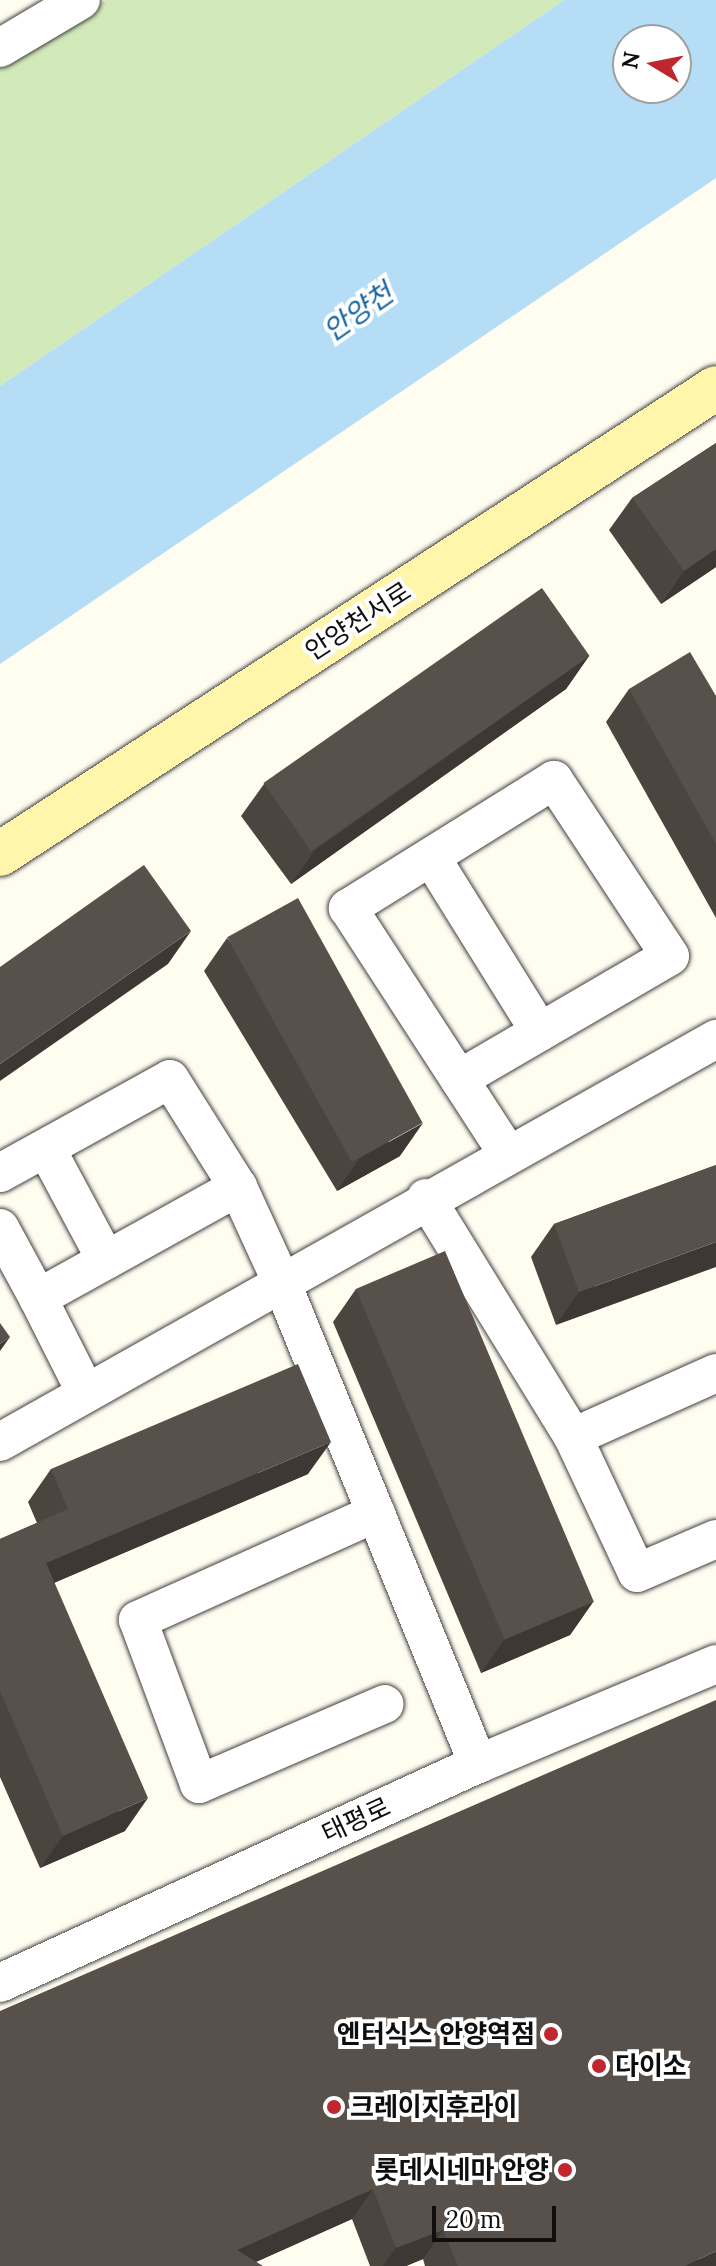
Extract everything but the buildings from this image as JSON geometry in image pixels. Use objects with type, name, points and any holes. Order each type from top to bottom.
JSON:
[{"type":"street","points":[[0,48],[81,0]]},
{"type":"street","name":"안양천서로","points":[[0,854],[716,388]]},
{"type":"street","points":[[459,1079],[670,956],[554,780],[348,908],[507,1153]]},
{"type":"street","points":[[431,857],[540,1032]]},
{"type":"street","points":[[0,1442],[426,1198],[716,1039]]},
{"type":"street","points":[[0,1173],[170,1079],[238,1187],[281,1281],[478,1764]]},
{"type":"street","points":[[46,1148],[106,1260]]},
{"type":"street","points":[[38,1298],[238,1187]]},
{"type":"street","points":[[426,1198],[573,1437],[637,1573],[716,1539]]},
{"type":"street","points":[[0,1228],[86,1393]]},
{"type":"street","points":[[573,1437],[716,1373]]},
{"type":"street","points":[[376,1513],[138,1620],[199,1784],[385,1704]]},
{"type":"street","name":"태평로","points":[[0,1983],[478,1764],[716,1664]]},
{"type":"green space","points":[[106,0],[564,0],[0,386],[0,65]]},
{"type":"water","name":"안양천","points":[[564,0],[716,0],[716,178],[0,664],[0,386]]},
{"type":"place","name":"엔터식스 안양역점","points":[[551,2034]]},
{"type":"place","name":"다이소","points":[[599,2066]]},
{"type":"place","name":"크레이지후라이","points":[[334,2107]]},
{"type":"place","name":"롯데시네마 안양","points":[[565,2170]]}]
